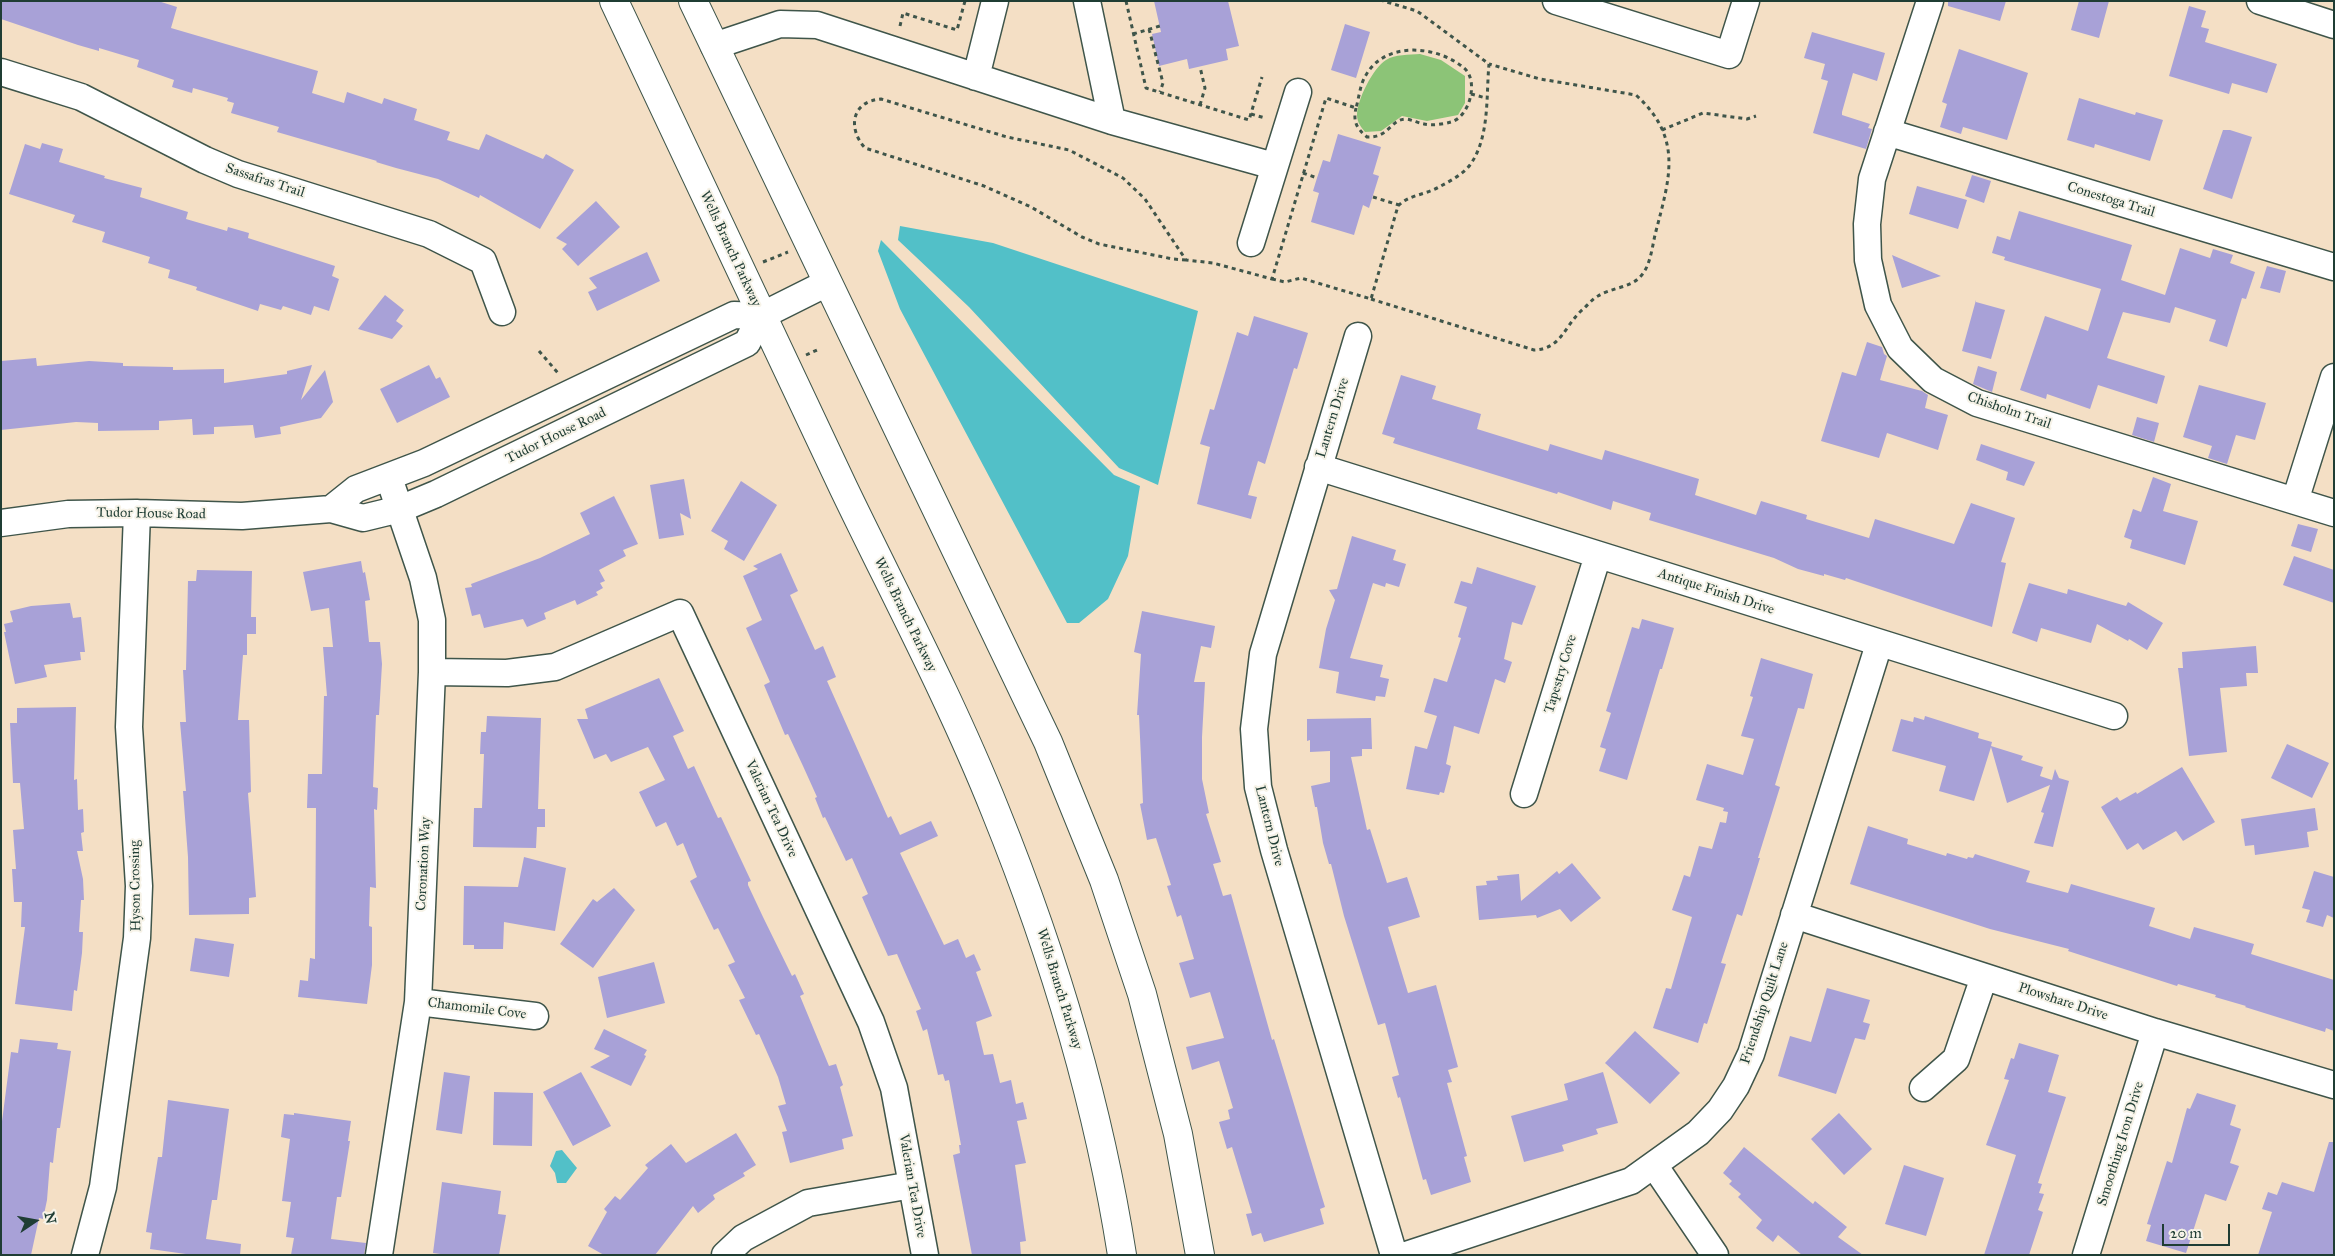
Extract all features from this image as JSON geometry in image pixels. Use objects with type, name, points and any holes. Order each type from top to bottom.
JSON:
[{"type":"main road","name":"Wells Branch Parkway","points":[[614,1],[761,316],[941,690],[998,817],[1042,933],[1088,1084],[1114,1204],[1122,1255]]},
{"type":"main road","points":[[693,1],[1048,742],[1104,880],[1142,994],[1178,1134],[1200,1255]]},
{"type":"street","points":[[976,77],[995,1]]},
{"type":"street","points":[[1087,1],[1112,121]]},
{"type":"street","points":[[1556,1],[1729,55],[1746,1]]},
{"type":"street","name":"Chisholm Trail","points":[[1930,1],[1872,179],[1867,224],[1868,260],[1878,305],[1900,348],[1933,380],[1977,403],[2334,513]]},
{"type":"street","points":[[2260,1],[2334,25]]},
{"type":"street","points":[[714,46],[780,24],[817,25],[1112,121],[1274,166]]},
{"type":"street","name":"Sassafras Trail","points":[[1,72],[81,97],[205,160],[238,174],[429,234],[483,262],[502,312]]},
{"type":"street","points":[[1252,242],[1298,92]]},
{"type":"street","name":"Conestoga Trail","points":[[1887,132],[2334,267]]},
{"type":"street","points":[[331,509],[356,489],[389,478],[424,463],[734,315],[761,316],[827,283]]},
{"type":"street","name":"Tudor House Road","points":[[1,524],[68,514],[137,513],[250,516],[331,509],[363,518],[400,510],[747,343],[761,316]]},
{"type":"street","name":"Lantern Drive","points":[[1358,336],[1263,654],[1254,729],[1258,787],[1274,850],[1394,1255]]},
{"type":"street","points":[[2295,501],[2334,377]]},
{"type":"street","name":"Antique Finish Drive","points":[[1318,467],[2114,716]]},
{"type":"street","name":"Coronation Way","points":[[379,1255],[418,1002],[432,672],[432,620],[423,578],[389,478]]},
{"type":"street","name":"Hyson Crossing","points":[[85,1255],[103,1188],[137,938],[139,886],[129,727],[137,513]]},
{"type":"street","name":"Tapestry Cove","points":[[1524,794],[1598,555]]},
{"type":"street","name":"Valerian Tea Drive","points":[[432,672],[507,672],[555,667],[680,613],[871,1022],[894,1088],[925,1255]]},
{"type":"street","name":"Friendship Quilt Lane","points":[[1406,1255],[1630,1181],[1698,1133],[1720,1110],[1736,1086],[1751,1054],[1879,644]]},
{"type":"street","name":"Plowshare Drive","points":[[1794,915],[2155,1032],[2334,1085]]},
{"type":"street","points":[[1922,1088],[1956,1060],[1984,977]]},
{"type":"street","name":"Chamomile Cove","points":[[418,1002],[536,1016]]},
{"type":"street","name":"Smoothing Iron Drive","points":[[2086,1255],[2155,1032]]},
{"type":"street","points":[[1654,1165],[1715,1255]]},
{"type":"street","points":[[726,1255],[743,1238],[808,1203],[912,1185]]},
{"type":"path","points":[[898,32],[904,13],[957,30],[965,1]]},
{"type":"path","points":[[1126,1],[1146,88],[1249,120],[1262,77]]},
{"type":"path","points":[[1272,279],[1285,282],[1301,278],[1534,350],[1546,350],[1557,341],[1574,317],[1598,296],[1639,278],[1648,265],[1669,179],[1669,150],[1662,130],[1648,106],[1636,95],[1540,79],[1489,64],[1417,12],[1383,1]]},
{"type":"path","points":[[1133,34],[1160,26]]},
{"type":"path","points":[[1149,29],[1163,83],[1160,92]]},
{"type":"path","points":[[1371,299],[1399,205],[1403,200],[1428,194],[1454,179],[1469,165],[1482,141],[1489,64]]},
{"type":"path","points":[[1200,67],[1205,88],[1200,105]]},
{"type":"path","points":[[1471,94],[1486,98]]},
{"type":"path","points":[[1662,130],[1703,113],[1751,120],[1756,116]]},
{"type":"path","points":[[1251,114],[1268,119]]},
{"type":"path","points":[[1304,173],[1317,178]]},
{"type":"path","points":[[1373,197],[1399,205]]},
{"type":"path","points":[[755,265],[793,250]]},
{"type":"path","points":[[539,351],[562,379]]},
{"type":"green space","points":[[1420,54],[1441,60],[1465,76],[1465,103],[1458,115],[1427,121],[1402,116],[1381,131],[1365,132],[1357,115],[1360,101],[1371,77],[1381,64],[1390,58]]},
{"type":"water","points":[[900,226],[993,243],[1198,311],[1158,485],[1119,468],[969,307],[898,240]]},
{"type":"water","points":[[881,240],[1114,475],[1140,486],[1128,556],[1108,599],[1079,623],[1067,623],[900,309],[878,251]]},
{"type":"water","points":[[562,1150],[577,1168],[566,1183],[557,1183],[555,1173],[550,1166],[556,1151]]},
{"type":"building","points":[[1,1],[158,1],[177,7],[171,28],[318,71],[312,93],[344,103],[347,92],[382,104],[384,98],[417,109],[414,120],[450,132],[447,140],[479,150],[486,134],[543,159],[546,154],[574,170],[540,229],[480,195],[479,198],[438,179],[277,132],[279,127],[231,113],[234,103],[227,101],[228,98],[193,88],[192,93],[172,87],[174,80],[137,67],[139,60],[99,48],[99,51],[78,45],[1,19]]},
{"type":"building","points":[[1154,1],[1228,1],[1239,46],[1226,49],[1228,60],[1189,69],[1187,59],[1159,66],[1152,34],[1161,32]]},
{"type":"building","points":[[1948,1],[2006,1],[2000,21],[1948,6]]},
{"type":"building","points":[[2079,1],[2109,1],[2099,38],[2071,30]]},
{"type":"building","points":[[2189,6],[2206,11],[2201,27],[2209,29],[2205,42],[2277,64],[2267,93],[2232,83],[2229,94],[2169,76]]},
{"type":"building","points":[[1345,24],[1370,32],[1356,78],[1331,70]]},
{"type":"building","points":[[1812,32],[1885,53],[1877,81],[1853,73],[1842,112],[1842,115],[1870,124],[1868,128],[1872,129],[1866,149],[1813,133],[1828,81],[1821,79],[1825,64],[1804,58]]},
{"type":"building","points":[[1959,49],[2028,73],[2007,140],[1963,127],[1961,134],[1940,127],[1947,104],[1942,102]]},
{"type":"building","points":[[2079,98],[2135,115],[2136,112],[2163,120],[2150,161],[2095,144],[2094,148],[2067,140]]},
{"type":"building","points":[[2223,130],[2230,130],[2252,137],[2232,199],[2203,189]]},
{"type":"building","points":[[1338,134],[1381,147],[1373,174],[1379,176],[1369,208],[1363,205],[1354,235],[1311,222],[1319,193],[1313,191],[1323,160],[1330,162]]},
{"type":"building","points":[[42,143],[63,149],[59,162],[105,176],[104,178],[142,188],[140,197],[188,212],[186,219],[227,231],[228,227],[249,233],[248,238],[335,266],[332,276],[339,279],[329,311],[314,306],[311,315],[283,306],[281,310],[260,304],[258,311],[196,290],[197,287],[168,278],[170,270],[148,263],[150,257],[102,242],[105,232],[72,222],[75,215],[9,194],[25,144],[40,149]]},
{"type":"building","points":[[1972,175],[1991,181],[1984,203],[1965,196]]},
{"type":"building","points":[[1917,186],[1967,200],[1958,229],[1909,214]]},
{"type":"building","points":[[596,201],[620,227],[578,266],[562,249],[567,244],[556,238]]},
{"type":"building","points":[[2019,211],[2132,245],[2121,280],[2165,295],[2180,248],[2210,258],[2213,249],[2233,255],[2230,263],[2255,272],[2246,299],[2242,298],[2227,347],[2209,341],[2216,320],[2175,307],[2170,323],[2123,312],[2107,358],[2165,376],[2157,404],[2098,385],[2090,409],[2047,394],[2046,399],[2020,390],[2045,316],[2088,331],[2101,289],[2004,260],[2005,257],[1992,253],[1997,236],[2010,240]]},
{"type":"building","points":[[647,252],[660,281],[597,311],[588,292],[597,288],[589,278]]},
{"type":"building","points":[[1892,255],[1941,276],[1902,288]]},
{"type":"building","points":[[2267,266],[2286,271],[2280,293],[2260,288]]},
{"type":"building","points":[[385,295],[404,310],[396,321],[403,326],[392,339],[358,329]]},
{"type":"building","points":[[1976,300],[1976,302],[2005,310],[1991,359],[1962,351]]},
{"type":"building","points":[[1254,316],[1308,333],[1297,369],[1294,368],[1265,464],[1258,461],[1248,495],[1257,497],[1251,519],[1197,504],[1210,447],[1200,444],[1210,409],[1214,410],[1237,332],[1248,336]]},
{"type":"building","points":[[1867,342],[1882,347],[1884,354],[1887,356],[1880,380],[1922,391],[1928,395],[1925,408],[1948,415],[1938,450],[1887,433],[1879,458],[1821,441],[1842,372],[1856,376]]},
{"type":"building","points":[[36,358],[37,366],[89,361],[123,363],[123,366],[173,367],[173,370],[224,369],[224,383],[287,374],[287,371],[312,365],[301,400],[325,370],[333,402],[321,418],[280,427],[281,434],[255,438],[253,425],[214,427],[214,434],[193,435],[192,419],[159,421],[159,430],[98,431],[98,423],[76,422],[1,430],[1,361]]},
{"type":"building","points":[[429,365],[436,379],[440,377],[450,397],[397,423],[380,389]]},
{"type":"building","points":[[1978,366],[1997,372],[1992,392],[1973,384]]},
{"type":"building","points":[[1401,375],[1436,386],[1432,399],[1481,414],[1477,429],[1548,451],[1550,444],[1602,460],[1605,450],[1699,479],[1695,495],[1756,515],[1761,501],[1807,515],[1806,519],[1869,538],[1875,519],[1954,544],[1971,503],[2015,518],[2001,562],[2006,563],[1992,627],[1846,578],[1845,580],[1798,569],[1774,558],[1649,520],[1651,513],[1613,501],[1611,510],[1558,492],[1557,494],[1393,443],[1395,438],[1382,434]]},
{"type":"building","points":[[2199,385],[2266,403],[2255,440],[2236,435],[2227,464],[2208,458],[2212,446],[2183,437]]},
{"type":"building","points":[[2137,417],[2159,423],[2154,442],[2132,435]]},
{"type":"building","points":[[1981,444],[2035,462],[2024,486],[2006,480],[2008,472],[1976,460]]},
{"type":"building","points":[[2153,477],[2171,484],[2163,511],[2198,521],[2185,565],[2130,548],[2132,540],[2124,537],[2133,509],[2141,512]]},
{"type":"building","points":[[684,479],[691,519],[680,513],[684,535],[659,539],[650,485]]},
{"type":"building","points":[[741,481],[777,505],[744,561],[724,549],[728,541],[711,531]]},
{"type":"building","points":[[614,496],[638,544],[623,550],[626,556],[599,570],[605,581],[600,583],[603,588],[596,592],[598,595],[577,605],[575,600],[544,613],[546,619],[527,627],[523,619],[484,628],[480,614],[472,616],[465,588],[472,587],[471,584],[540,558],[590,534],[580,513]]},
{"type":"building","points":[[2298,524],[2318,529],[2311,552],[2291,546]]},
{"type":"building","points":[[1352,536],[1396,550],[1393,560],[1406,564],[1399,587],[1386,583],[1385,587],[1373,583],[1350,658],[1383,665],[1380,677],[1389,679],[1385,697],[1376,696],[1375,701],[1336,693],[1339,672],[1319,668],[1326,629],[1335,600],[1329,590],[1337,589]]},
{"type":"building","points":[[781,553],[798,591],[790,595],[815,650],[823,646],[836,677],[827,681],[888,818],[891,816],[900,835],[931,821],[938,836],[900,853],[944,945],[958,939],[966,958],[974,954],[981,970],[976,972],[992,1016],[976,1022],[984,1055],[993,1054],[1000,1083],[1011,1080],[1016,1104],[1023,1102],[1027,1119],[1017,1121],[1026,1163],[1015,1165],[1026,1241],[1020,1242],[1021,1255],[972,1255],[953,1155],[960,1153],[959,1145],[961,1145],[949,1080],[945,1081],[943,1074],[938,1075],[927,1029],[923,1031],[916,1011],[921,1009],[897,954],[888,956],[862,897],[868,894],[852,858],[846,861],[825,817],[823,818],[815,798],[817,797],[788,734],[785,735],[764,685],[770,682],[746,628],[762,620],[743,576],[758,569],[753,566]]},
{"type":"building","points":[[2294,556],[2334,570],[2334,603],[2283,585]]},
{"type":"building","points":[[361,561],[370,600],[365,601],[369,642],[380,642],[382,664],[379,715],[376,715],[373,787],[378,788],[377,810],[374,809],[376,888],[370,887],[369,926],[372,927],[372,965],[367,1004],[298,997],[300,980],[308,981],[310,958],[315,959],[316,808],[307,808],[308,774],[322,774],[324,696],[327,696],[323,647],[333,647],[329,608],[311,611],[303,572]]},
{"type":"building","points":[[1477,567],[1536,586],[1522,625],[1512,622],[1504,659],[1512,662],[1505,683],[1495,679],[1479,734],[1454,726],[1446,764],[1451,766],[1444,793],[1440,792],[1439,795],[1406,789],[1415,746],[1427,749],[1437,716],[1424,712],[1434,678],[1447,682],[1461,638],[1458,637],[1467,607],[1454,603],[1461,581],[1472,584]]},
{"type":"building","points":[[197,570],[252,571],[251,617],[256,617],[256,634],[247,634],[247,655],[243,655],[238,720],[249,720],[251,792],[248,793],[256,897],[249,898],[249,914],[189,915],[188,857],[183,791],[186,791],[180,722],[186,722],[183,670],[186,670],[188,581],[196,581]]},
{"type":"building","points":[[2029,583],[2067,594],[2068,589],[2126,606],[2128,602],[2163,623],[2147,650],[2097,624],[2091,643],[2041,628],[2037,642],[2012,633]]},
{"type":"building","points":[[70,603],[73,618],[81,617],[85,652],[80,652],[81,660],[44,665],[47,677],[15,684],[4,632],[6,632],[4,624],[13,622],[10,611],[31,606]]},
{"type":"building","points":[[1142,611],[1215,626],[1211,648],[1201,646],[1194,682],[1205,682],[1202,779],[1209,813],[1206,814],[1221,862],[1213,864],[1223,896],[1231,894],[1272,1040],[1274,1039],[1325,1207],[1320,1209],[1324,1224],[1264,1242],[1261,1233],[1252,1236],[1246,1214],[1252,1213],[1232,1147],[1227,1149],[1219,1122],[1230,1119],[1228,1110],[1233,1108],[1219,1061],[1192,1070],[1186,1047],[1224,1038],[1210,992],[1190,998],[1179,963],[1194,959],[1181,915],[1177,917],[1167,886],[1171,885],[1156,838],[1147,840],[1140,804],[1143,803],[1139,715],[1137,715],[1141,654],[1134,652]]},
{"type":"building","points":[[1642,619],[1674,628],[1627,780],[1599,771],[1606,749],[1600,747],[1611,713],[1606,711],[1632,627],[1639,629]]},
{"type":"building","points":[[2256,646],[2258,673],[2246,673],[2247,686],[2220,688],[2227,752],[2189,756],[2178,668],[2183,668],[2182,652]]},
{"type":"building","points":[[1761,658],[1813,674],[1804,709],[1798,708],[1775,785],[1780,787],[1742,916],[1737,914],[1721,963],[1726,964],[1707,1024],[1704,1023],[1698,1043],[1653,1028],[1666,988],[1671,989],[1692,917],[1672,910],[1684,875],[1690,877],[1699,846],[1712,849],[1720,822],[1726,823],[1728,812],[1723,811],[1724,808],[1696,800],[1707,764],[1743,775],[1754,739],[1741,736],[1753,697],[1750,696]]},
{"type":"building","points":[[659,678],[684,731],[673,736],[688,769],[694,766],[718,818],[721,817],[751,881],[748,882],[748,885],[763,917],[792,976],[795,974],[804,994],[800,996],[829,1066],[836,1064],[843,1085],[840,1087],[853,1136],[842,1139],[844,1149],[790,1163],[782,1132],[787,1131],[778,1106],[786,1104],[778,1077],[759,1034],[756,1035],[739,1000],[745,998],[728,965],[735,962],[718,928],[714,930],[690,881],[697,877],[683,843],[677,846],[666,822],[656,827],[639,792],[665,780],[648,747],[611,762],[606,754],[594,759],[577,719],[588,719],[585,709]]},
{"type":"building","points":[[76,707],[74,780],[77,779],[78,810],[83,809],[84,832],[81,833],[83,851],[77,851],[83,879],[84,900],[81,900],[79,932],[83,932],[82,953],[77,991],[74,990],[72,1011],[15,1004],[25,927],[21,927],[22,902],[14,902],[12,869],[16,869],[13,830],[24,829],[20,783],[13,783],[10,723],[17,723],[17,708]]},
{"type":"building","points":[[487,716],[541,718],[538,809],[545,809],[545,827],[537,827],[536,848],[473,847],[474,808],[482,808],[484,754],[480,754],[481,732],[486,732]]},
{"type":"building","points":[[1925,716],[1979,733],[1978,738],[1992,742],[1991,746],[2023,756],[2021,760],[2043,767],[2040,776],[2052,780],[2055,769],[2059,778],[2069,781],[2053,847],[2034,843],[2044,813],[2041,812],[2050,785],[2007,803],[1991,747],[1974,801],[1939,791],[1946,766],[1892,751],[1901,719],[1913,722],[1914,717],[1924,720]]},
{"type":"building","points":[[1371,718],[1372,749],[1362,749],[1362,756],[1351,757],[1367,830],[1370,829],[1387,883],[1407,877],[1420,917],[1388,927],[1408,993],[1436,985],[1458,1067],[1448,1070],[1452,1082],[1447,1083],[1467,1156],[1464,1157],[1471,1182],[1431,1195],[1426,1179],[1423,1180],[1400,1097],[1398,1098],[1392,1077],[1399,1075],[1385,1023],[1378,1025],[1344,916],[1331,864],[1329,864],[1323,843],[1317,807],[1315,807],[1311,786],[1330,782],[1330,751],[1310,752],[1310,740],[1307,741],[1307,719]]},
{"type":"building","points":[[2287,744],[2329,763],[2312,798],[2271,778]]},
{"type":"building","points":[[2182,767],[2215,822],[2183,841],[2176,831],[2143,850],[2138,843],[2127,850],[2101,807],[2117,797],[2120,801],[2136,792],[2137,794]]},
{"type":"building","points":[[2315,808],[2318,830],[2307,832],[2309,847],[2255,855],[2254,845],[2245,846],[2241,819]]},
{"type":"building","points":[[1868,826],[1908,839],[1907,844],[1946,856],[1947,853],[1967,859],[1968,857],[1973,858],[1975,854],[2030,871],[2026,882],[2068,893],[2071,884],[2155,908],[2149,926],[2190,939],[2194,927],[2254,944],[2251,954],[2334,980],[2334,1031],[2326,1028],[2325,1032],[2215,997],[2216,995],[2178,984],[2177,986],[2068,951],[2069,949],[1990,929],[1850,884]]},
{"type":"building","points":[[524,857],[566,868],[555,931],[504,922],[503,949],[474,949],[474,945],[463,945],[464,886],[518,887]]},
{"type":"building","points":[[1572,863],[1601,898],[1571,922],[1560,909],[1537,918],[1536,915],[1479,920],[1476,886],[1487,885],[1486,881],[1498,880],[1497,876],[1519,874],[1521,901],[1557,871],[1559,874]]},
{"type":"building","points":[[2314,871],[2334,877],[2334,918],[2327,915],[2323,927],[2306,922],[2310,910],[2302,908]]},
{"type":"building","points":[[614,888],[635,910],[593,968],[560,944],[593,899],[597,902]]},
{"type":"building","points":[[195,938],[234,944],[229,977],[190,971]]},
{"type":"building","points":[[654,962],[665,1003],[607,1018],[598,977]]},
{"type":"building","points":[[1827,988],[1870,1000],[1863,1022],[1870,1024],[1865,1040],[1855,1038],[1836,1094],[1778,1076],[1790,1036],[1811,1042]]},
{"type":"building","points":[[604,1029],[647,1050],[644,1055],[646,1056],[631,1086],[590,1067],[610,1056],[594,1049]]},
{"type":"building","points":[[1635,1031],[1680,1073],[1650,1104],[1605,1063]]},
{"type":"building","points":[[20,1039],[58,1043],[57,1049],[71,1051],[60,1128],[57,1128],[53,1163],[50,1162],[47,1200],[43,1219],[39,1218],[31,1255],[1,1255],[1,1129],[11,1052],[18,1053]]},
{"type":"building","points":[[2019,1043],[2059,1055],[2048,1092],[2066,1097],[2038,1183],[2042,1184],[2039,1193],[2044,1194],[2038,1210],[2043,1212],[2029,1255],[1984,1255],[2016,1155],[1986,1145],[2009,1080],[2004,1079],[2011,1058],[2014,1059]]},
{"type":"building","points":[[444,1072],[470,1076],[462,1134],[436,1130]]},
{"type":"building","points":[[581,1072],[611,1126],[573,1146],[543,1092]]},
{"type":"building","points":[[1603,1072],[1618,1123],[1596,1129],[1598,1134],[1562,1145],[1564,1151],[1524,1162],[1511,1116],[1568,1100],[1564,1084]]},
{"type":"building","points":[[494,1092],[533,1093],[532,1146],[493,1145]]},
{"type":"building","points":[[2197,1093],[2236,1105],[2230,1125],[2241,1129],[2230,1163],[2239,1166],[2226,1201],[2205,1194],[2186,1253],[2146,1241],[2151,1225],[2147,1224],[2167,1161],[2172,1163],[2187,1108],[2190,1109]]},
{"type":"building","points":[[168,1100],[229,1109],[217,1200],[212,1200],[206,1239],[241,1244],[240,1255],[193,1255],[150,1249],[152,1233],[146,1232],[158,1157],[162,1157]]},
{"type":"building","points":[[294,1113],[351,1121],[348,1141],[350,1141],[341,1197],[337,1197],[331,1239],[366,1243],[364,1255],[291,1255],[294,1238],[286,1237],[291,1202],[282,1201],[290,1139],[281,1137],[284,1114],[294,1115]]},
{"type":"building","points":[[1839,1113],[1872,1149],[1844,1175],[1811,1139]]},
{"type":"building","points":[[736,1133],[756,1165],[743,1173],[745,1176],[713,1195],[715,1199],[698,1213],[693,1206],[655,1255],[604,1255],[588,1246],[607,1212],[604,1209],[615,1196],[620,1200],[648,1168],[645,1165],[671,1144],[686,1163]]},
{"type":"building","points":[[2329,1142],[2334,1142],[2334,1255],[2258,1255],[2272,1212],[2262,1209],[2268,1192],[2277,1195],[2282,1182],[2314,1192]]},
{"type":"building","points":[[1744,1147],[1813,1204],[1815,1201],[1847,1227],[1838,1237],[1863,1255],[1802,1255],[1778,1235],[1773,1242],[1756,1228],[1762,1220],[1738,1197],[1741,1194],[1729,1184],[1732,1181],[1723,1173]]},
{"type":"building","points":[[1904,1165],[1944,1178],[1926,1236],[1885,1224]]},
{"type":"building","points":[[442,1182],[501,1191],[498,1214],[506,1215],[499,1255],[448,1255],[433,1253]]}]
